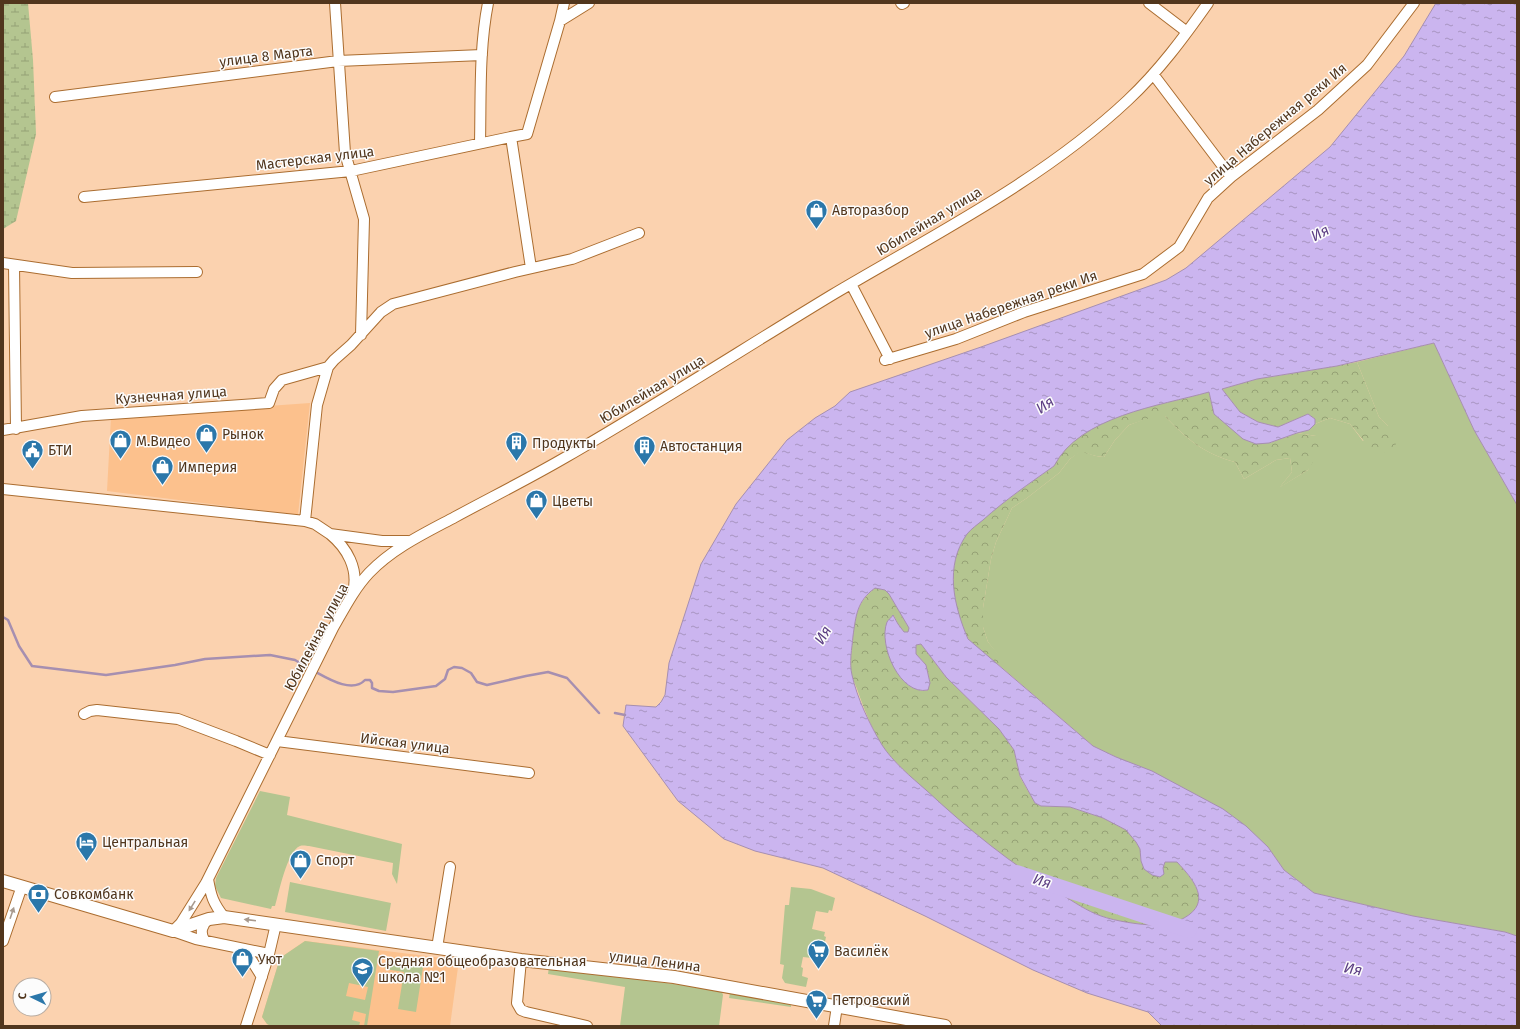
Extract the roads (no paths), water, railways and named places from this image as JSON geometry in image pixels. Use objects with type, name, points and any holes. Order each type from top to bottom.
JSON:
[{"type":"main road","points":[[3,881],[173,931]]},
{"type":"main road","name":"улица Ленина","points":[[173,931],[209,919],[224,917],[521,960],[674,976],[945,1026]]},
{"type":"street","points":[[335,3],[345,153],[364,220],[360,335]]},
{"type":"street","points":[[480,143],[482,55],[485,18],[488,3]]},
{"type":"street","points":[[560,21],[564,3]]},
{"type":"street","points":[[560,21],[589,3]]},
{"type":"street","points":[[1149,3],[1187,32]]},
{"type":"street","name":"Юбилейная улица","points":[[173,931],[181,923],[208,879],[333,628],[361,582],[374,568],[408,542],[565,458],[851,284],[987,204],[1060,156],[1110,116],[1153,74],[1208,3]]},
{"type":"street","name":"улица Набережная реки Ия","points":[[851,284],[888,359],[956,339],[1024,312],[1143,274],[1179,247],[1208,198],[1231,177],[1318,110],[1367,64],[1414,3]]},
{"type":"street","name":"Мастерская улица","points":[[84,197],[351,171],[527,134],[560,21]]},
{"type":"street","name":"улица 8 Марта","points":[[54,98],[338,61],[482,55]]},
{"type":"street","points":[[1153,74],[1231,177]]},
{"type":"street","points":[[510,137],[531,268]]},
{"type":"street","points":[[305,521],[317,405],[328,367],[381,312],[393,304],[531,268],[572,259],[639,233]]},
{"type":"street","points":[[3,263],[72,273],[197,272]]},
{"type":"street","points":[[14,265],[16,428]]},
{"type":"street","name":"Кузнечная улица","points":[[3,430],[82,416],[269,403],[274,389],[282,380],[328,367]]},
{"type":"street","points":[[3,489],[305,521],[315,524],[330,534],[346,551],[355,570],[355,584],[351,597]]},
{"type":"street","points":[[330,534],[382,541],[408,542]]},
{"type":"street","points":[[84,714],[97,710],[178,719],[270,755]]},
{"type":"street","name":"Ийская улица","points":[[277,741],[529,773]]},
{"type":"street","points":[[437,948],[450,867]]},
{"type":"street","points":[[208,879],[211,897],[215,906],[224,917]]},
{"type":"street","points":[[3,941],[22,886]]},
{"type":"street","points":[[205,941],[202,936],[202,929],[204,923],[209,919]]},
{"type":"street","points":[[246,1026],[273,940],[282,925]]},
{"type":"street","points":[[173,931],[205,941],[269,954]]},
{"type":"street","points":[[237,948],[252,961],[262,977]]},
{"type":"street","points":[[521,960],[517,1003],[521,1010],[587,1026]]},
{"type":"street","points":[[834,1026],[837,1006]]},
{"type":"water","points":[[1436,3],[1517,3],[1517,505],[1474,430],[1434,343],[1337,366],[1257,379],[1222,389],[1240,412],[1258,422],[1278,427],[1308,414],[1315,419],[1315,424],[1309,430],[1269,443],[1256,444],[1243,439],[1214,414],[1209,392],[1145,408],[1101,424],[1082,435],[1066,449],[1054,466],[991,513],[967,534],[955,559],[955,600],[968,639],[1093,746],[1152,771],[1223,809],[1246,826],[1268,847],[1284,870],[1314,893],[1413,916],[1505,932],[1517,936],[1517,1026],[1162,1026],[1148,1012],[1087,993],[1033,970],[925,916],[823,868],[755,851],[724,839],[678,801],[623,726],[626,705],[656,707],[661,702],[665,695],[669,663],[701,564],[736,504],[787,440],[815,418],[835,406],[850,392],[981,347],[1166,280],[1186,268],[1330,147],[1404,56]],"holes":[[[875,588],[885,590],[889,594],[909,628],[908,632],[904,632],[893,615],[887,622],[885,632],[889,655],[900,677],[909,685],[918,690],[928,690],[930,683],[926,665],[916,654],[916,645],[921,644],[946,677],[999,729],[1014,750],[1020,776],[1035,803],[1041,806],[1070,807],[1103,818],[1126,830],[1140,849],[1141,861],[1144,869],[1152,875],[1160,877],[1164,874],[1163,868],[1165,862],[1177,862],[1189,876],[1197,890],[1199,898],[1193,912],[1177,921],[1155,925],[1120,921],[1091,912],[1043,883],[1008,859],[958,819],[908,775],[882,745],[857,693],[852,675],[851,650],[858,609],[864,598]]]},
{"type":"waterway","points":[[3,617],[8,620],[19,646],[32,666],[106,675],[205,659],[270,655],[295,660],[310,669]]},
{"type":"waterway","points":[[314,671],[332,681],[347,685],[360,684],[365,680],[370,680],[372,683],[372,688],[379,691],[393,692],[436,686],[445,679],[448,670],[454,667],[462,668],[471,673],[477,682],[487,685],[548,672],[567,678],[599,713]]},
{"type":"waterway","points":[[615,713],[625,715]]},
{"type":"waterway","name":"Ия","points":[[1017,873],[1189,930]]},
{"type":"place","name":"Авторазбор","points":[[817,230]]},
{"type":"place","name":"Рынок","points":[[207,454]]},
{"type":"place","name":"М.Видео","points":[[121,460]]},
{"type":"place","name":"Продукты","points":[[516,462]]},
{"type":"place","name":"Автостанция","points":[[645,466]]},
{"type":"place","name":"БТИ","points":[[32,470]]},
{"type":"place","name":"Империя","points":[[162,486]]},
{"type":"place","name":"Цветы","points":[[536,520]]},
{"type":"place","name":"Центральная","points":[[87,862]]},
{"type":"place","name":"Спорт","points":[[300,880]]},
{"type":"place","name":"Совкомбанк","points":[[38,914]]},
{"type":"place","name":"Василёк","points":[[819,970]]},
{"type":"place","name":"Уют","points":[[242,978]]},
{"type":"place","name":"Средняя общеобразовательная школа №1","points":[[363,988]]},
{"type":"place","name":"Петровский","points":[[816,1020]]}]
